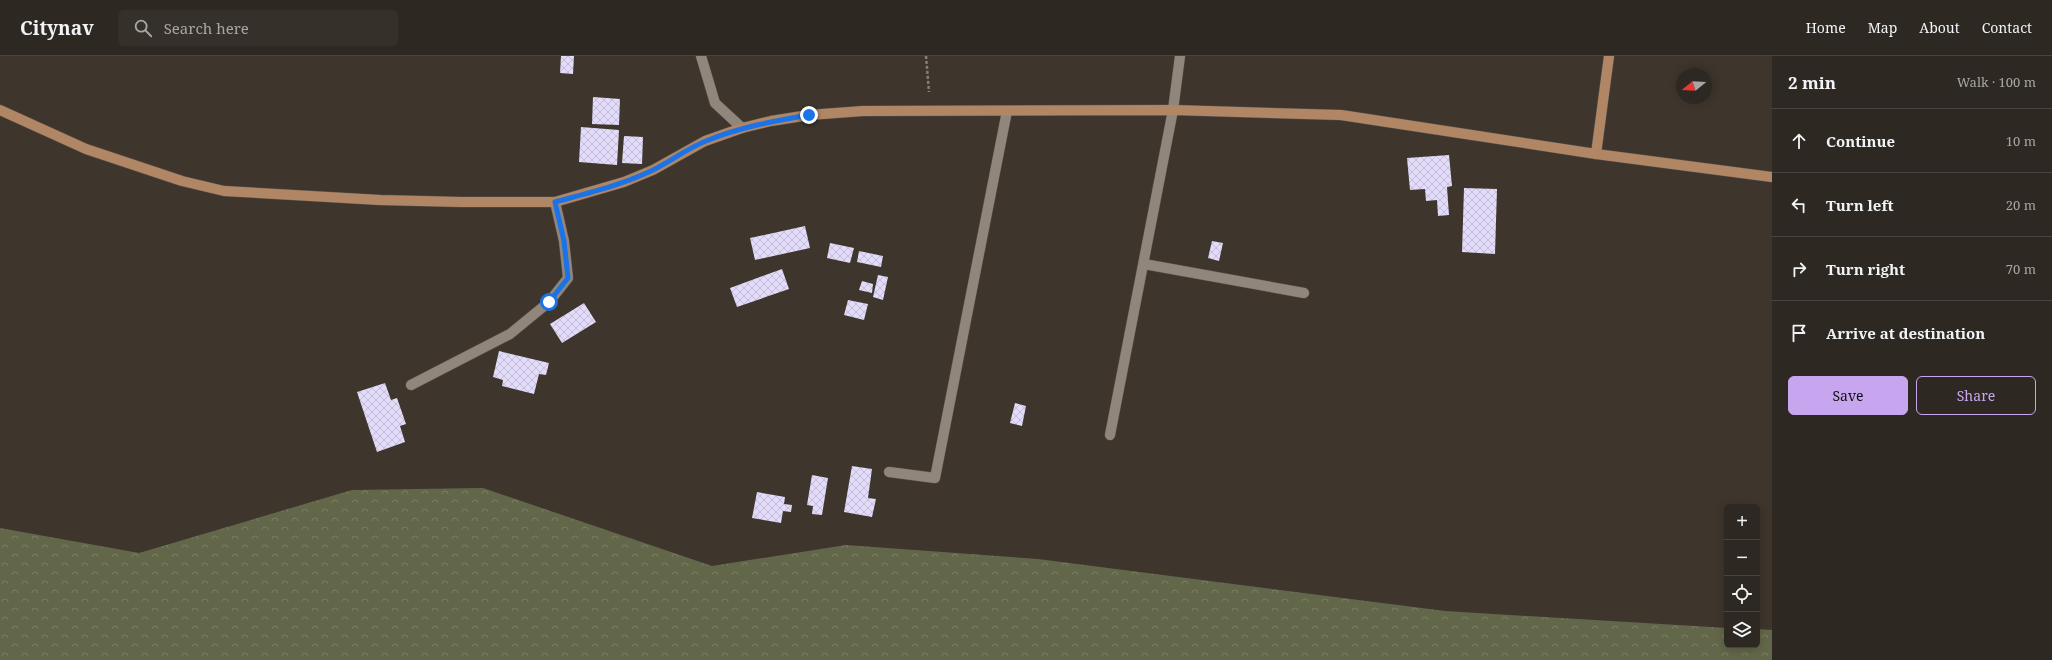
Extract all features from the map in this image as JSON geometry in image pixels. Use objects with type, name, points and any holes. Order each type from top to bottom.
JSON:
[{"type":"street","points":[[701,56],[715,103],[742,128]]},
{"type":"street","points":[[1110,434],[1173,110],[1180,56]]},
{"type":"street","points":[[1596,154],[1609,56]]},
{"type":"street","points":[[0,110],[86,149],[182,181],[224,191],[380,200],[555,202],[624,182],[653,170],[705,141],[742,128],[771,121],[809,115],[864,110],[1173,110],[1341,115],[1596,154],[1772,177]]},
{"type":"street","points":[[889,472],[935,478],[1007,111]]},
{"type":"street","points":[[411,384],[510,334],[549,302],[568,278],[564,241],[555,202]]},
{"type":"street","points":[[1144,264],[1304,293]]},
{"type":"path","points":[[926,56],[931,111]]},
{"type":"green space","points":[[483,488],[712,566],[846,545],[1038,559],[1445,611],[1724,628],[1724,648],[1760,648],[1760,629],[1772,630],[1772,660],[0,660],[0,528],[139,553],[352,490]]},
{"type":"building","points":[[561,56],[574,56],[573,74],[560,73]]},
{"type":"building","points":[[593,97],[620,99],[619,125],[592,124]]},
{"type":"building","points":[[581,127],[619,130],[617,165],[579,162]]},
{"type":"building","points":[[624,136],[643,137],[642,164],[622,163]]},
{"type":"building","points":[[1449,155],[1452,186],[1447,187],[1449,215],[1438,216],[1437,200],[1426,201],[1425,189],[1410,190],[1407,158]]},
{"type":"building","points":[[1464,188],[1497,189],[1495,254],[1462,252]]},
{"type":"building","points":[[805,226],[810,248],[755,260],[750,238]]},
{"type":"building","points":[[1212,241],[1223,243],[1219,261],[1208,258]]},
{"type":"building","points":[[830,243],[854,248],[850,263],[827,258]]},
{"type":"building","points":[[859,251],[883,256],[881,267],[857,262]]},
{"type":"building","points":[[782,269],[789,289],[737,307],[730,288]]},
{"type":"building","points":[[878,275],[888,277],[883,300],[873,297]]},
{"type":"building","points":[[862,281],[873,284],[872,293],[859,290]]},
{"type":"building","points":[[848,300],[868,304],[864,320],[844,315]]},
{"type":"building","points":[[584,303],[596,322],[562,343],[550,324]]},
{"type":"building","points":[[499,351],[549,363],[546,375],[539,374],[534,394],[502,386],[503,380],[493,377]]},
{"type":"building","points":[[385,383],[391,400],[397,398],[406,424],[400,426],[405,442],[377,452],[357,392]]},
{"type":"building","points":[[1015,403],[1026,406],[1022,426],[1010,423]]},
{"type":"building","points":[[852,466],[872,469],[868,498],[876,499],[872,517],[844,512]]},
{"type":"building","points":[[812,475],[828,478],[822,515],[812,514],[813,506],[807,505]]},
{"type":"building","points":[[757,492],[785,497],[784,504],[792,505],[791,512],[783,511],[781,523],[752,518]]},
{"type":"route","points":[[549,302],[568,278],[564,241],[555,202],[624,182],[653,170],[705,141],[742,128],[771,121],[809,115]]}]
